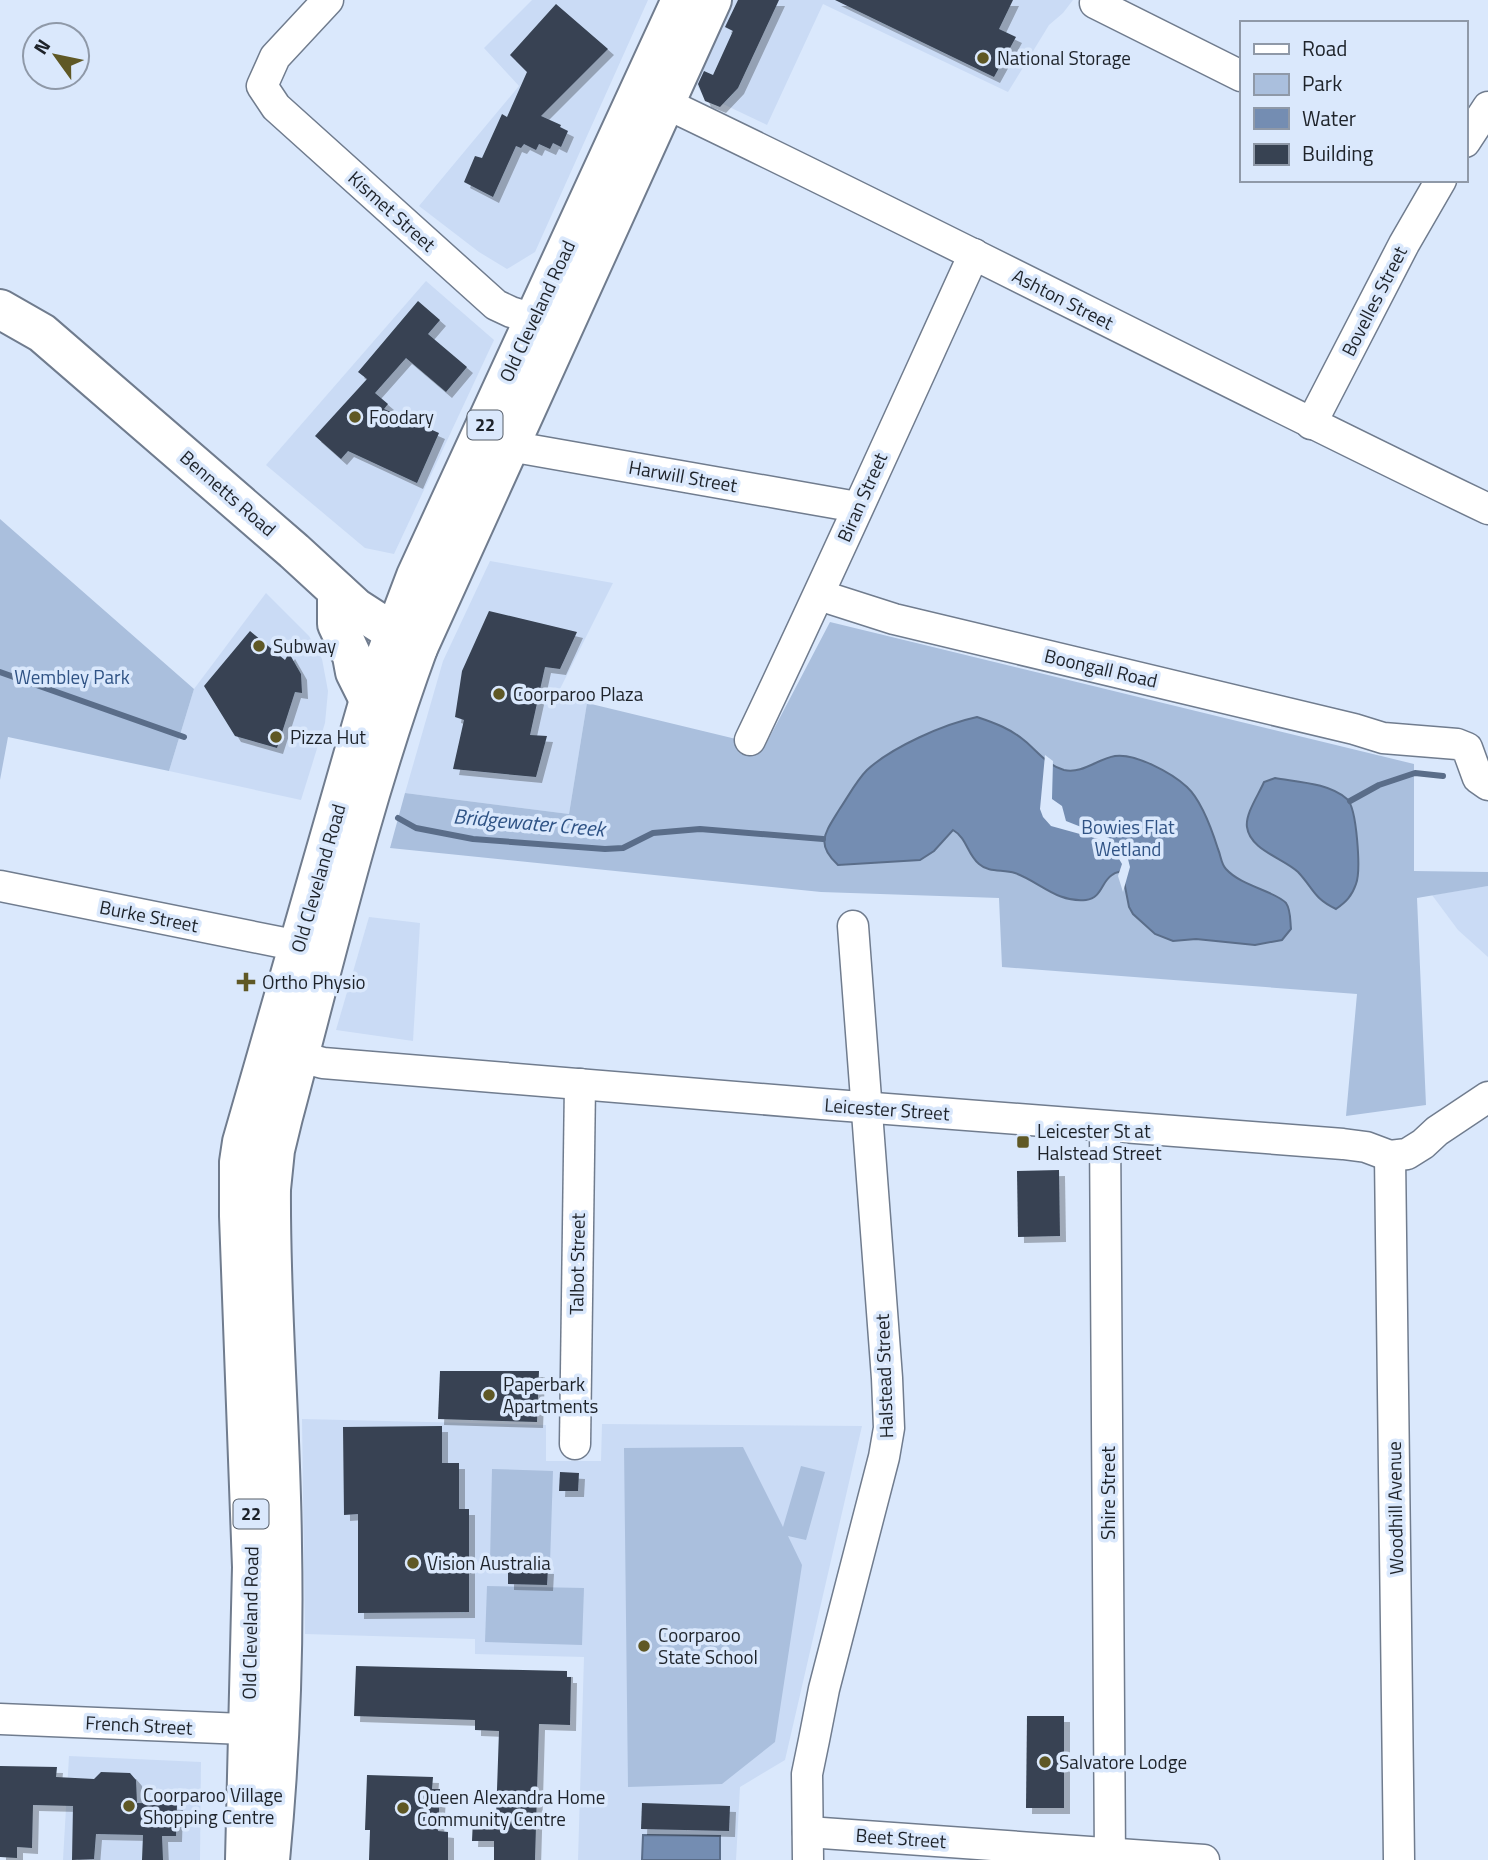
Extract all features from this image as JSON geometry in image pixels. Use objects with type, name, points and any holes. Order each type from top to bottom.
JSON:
[{"type":"main road","name":"Old Cleveland Road","points":[[284,1052],[299,946],[369,700],[405,641],[509,446],[651,97],[681,0]]},
{"type":"main road","name":"Old Cleveland Road","points":[[270,1860],[251,1555],[239,1173],[242,1142],[284,1052],[398,703],[416,576],[534,319],[651,97],[712,0]]},
{"type":"main road","name":"Bennetts Road","points":[[0,281],[42,333],[356,608],[405,641]]},
{"type":"main road","name":"Bennetts Road","points":[[0,309],[42,333]]},
{"type":"main road","points":[[337,591],[337,624],[369,700]]},
{"type":"main road","name":"Old Cleveland Road","points":[[245,1860],[263,1730]]},
{"type":"street","name":"Kismet Street","points":[[328,0],[275,57],[262,86],[276,107],[496,304],[534,319]]},
{"type":"street","points":[[1095,3],[1240,76]]},
{"type":"street","name":"Ashton Street","points":[[651,97],[1488,509]]},
{"type":"street","points":[[1467,139],[1488,107]]},
{"type":"street","name":"Bovelles Street","points":[[1311,424],[1404,244],[1440,182]]},
{"type":"street","name":"Biran Street","points":[[750,740],[974,254]]},
{"type":"street","name":"Harwill Street","points":[[509,446],[857,507]]},
{"type":"street","name":"Boongall Road","points":[[819,595],[894,619],[1383,738],[1457,744],[1467,748],[1478,779],[1488,785]]},
{"type":"street","name":"Burke Street","points":[[0,886],[299,946]]},
{"type":"street","name":"Halstead Street","points":[[808,1846],[807,1774],[821,1702],[884,1458],[889,1428],[853,926]]},
{"type":"street","name":"Leicester Street","points":[[284,1052],[323,1063],[1343,1144],[1366,1147],[1390,1156]]},
{"type":"street","name":"Talbot Street","points":[[575,1444],[580,1084]]},
{"type":"street","points":[[1390,1156],[1407,1154],[1488,1097]]},
{"type":"street","name":"Shire Street","points":[[1105,1126],[1110,1857]]},
{"type":"street","name":"Woodhill Avenue","points":[[1390,1156],[1399,1860]]},
{"type":"street","name":"French Street","points":[[0,1719],[263,1730]]},
{"type":"street","name":"Beet Street","points":[[808,1846],[1204,1860]]},
{"type":"shaded area","points":[[532,0],[648,0],[535,252],[507,269],[479,252],[419,206],[519,86],[484,48]]},
{"type":"shaded area","points":[[733,0],[1073,0],[1049,25],[1008,92],[823,4],[767,125],[702,94],[695,82]]},
{"type":"shaded area","points":[[426,281],[494,340],[394,554],[365,548],[266,465]]},
{"type":"shaded area","points":[[490,561],[613,583],[557,695],[587,703],[569,814],[405,793],[443,661]]},
{"type":"shaded area","points":[[266,593],[309,636],[322,659],[328,691],[325,723],[301,800],[169,771],[194,689]]},
{"type":"shaded area","points":[[1488,886],[1488,957],[1458,930],[1432,895]]},
{"type":"shaded area","points":[[369,917],[420,923],[413,1041],[336,1030]]},
{"type":"shaded area","name":"Coorparoo State School","points":[[302,1419],[546,1425],[546,1461],[601,1461],[602,1424],[862,1426],[785,1760],[740,1787],[736,1860],[578,1860],[584,1657],[475,1654],[475,1639],[305,1634]]},
{"type":"shaded area","points":[[69,1756],[201,1762],[200,1860],[63,1860]]},
{"type":"green space","name":"Wembley Park","points":[[0,519],[194,689],[169,771],[8,737],[0,780]]},
{"type":"green space","name":"Bowies Flat Wetland","points":[[830,622],[1414,764],[1414,871],[1488,872],[1488,886],[1417,898],[1426,1105],[1346,1116],[1357,994],[1002,967],[999,898],[821,892],[390,848],[405,793],[569,814],[587,703],[765,746]]},
{"type":"green space","points":[[743,1447],[783,1527],[801,1466],[825,1472],[806,1540],[788,1536],[802,1565],[775,1742],[722,1784],[628,1787],[624,1448]]},
{"type":"green space","points":[[492,1469],[553,1471],[550,1564],[490,1563]]},
{"type":"green space","points":[[487,1586],[584,1588],[582,1645],[485,1642]]},
{"type":"water","points":[[977,717],[1014,733],[1048,762],[1064,770],[1077,770],[1108,758],[1123,756],[1153,765],[1172,776],[1187,787],[1202,808],[1224,867],[1240,880],[1286,903],[1290,912],[1291,929],[1282,940],[1255,945],[1196,939],[1173,941],[1155,934],[1133,914],[1129,907],[1122,871],[1108,878],[1091,899],[1066,898],[1015,873],[983,867],[953,830],[934,851],[920,860],[838,865],[826,851],[826,832],[867,770],[919,737]]},
{"type":"water","points":[[1275,778],[1331,790],[1347,799],[1350,805],[1357,840],[1357,877],[1351,895],[1336,909],[1318,897],[1298,872],[1260,848],[1249,835],[1247,822],[1253,804],[1264,782]]},
{"type":"water","points":[[643,1835],[720,1836],[720,1860],[642,1860]]},
{"type":"pier","points":[[1045,755],[1053,761],[1052,799],[1062,806],[1066,821],[1109,838],[1127,855],[1130,867],[1123,892],[1118,876],[1122,864],[1112,847],[1098,839],[1051,826],[1043,817],[1040,809]]},
{"type":"building","points":[[738,0],[779,0],[738,88],[720,107],[705,101],[698,84],[704,71],[713,75],[733,31],[725,27]]},
{"type":"building","name":"National Storage","points":[[835,0],[1013,0],[999,29],[1016,37],[994,77]]},
{"type":"building","points":[[556,4],[608,49],[541,116],[568,131],[561,147],[553,143],[550,149],[539,144],[536,150],[524,144],[521,148],[516,146],[493,197],[464,182],[475,156],[482,158],[502,114],[507,117],[527,72],[510,55]]},
{"type":"building","points":[[418,301],[440,320],[428,334],[467,367],[446,392],[406,358],[375,393],[388,404],[384,409],[439,433],[417,483],[348,451],[341,459],[315,436],[367,379],[358,372]]},
{"type":"building","name":"Coorparoo Plaza","points":[[489,611],[577,632],[560,669],[545,667],[530,735],[547,736],[536,777],[453,769],[464,720],[455,717],[462,671]]},
{"type":"building","points":[[250,631],[285,660],[289,653],[301,674],[302,693],[295,692],[277,748],[235,736],[204,686]]},
{"type":"building","points":[[1059,1170],[1060,1236],[1018,1237],[1017,1171]]},
{"type":"building","name":"Paperbark Apartments","points":[[440,1371],[539,1371],[537,1422],[438,1419]]},
{"type":"building","name":"Vision Australia","points":[[442,1426],[442,1463],[459,1463],[459,1509],[469,1509],[469,1612],[358,1613],[358,1514],[344,1515],[343,1427]]},
{"type":"building","points":[[560,1472],[579,1473],[578,1491],[559,1491]]},
{"type":"building","points":[[508,1567],[548,1568],[547,1585],[508,1584]]},
{"type":"building","points":[[356,1666],[567,1671],[567,1677],[571,1677],[570,1725],[539,1724],[535,1860],[494,1860],[494,1841],[472,1841],[473,1819],[496,1819],[499,1731],[475,1730],[475,1720],[354,1716]]},
{"type":"building","name":"Salvatore Lodge","points":[[1027,1716],[1064,1716],[1064,1808],[1026,1808]]},
{"type":"building","points":[[0,1766],[57,1767],[56,1777],[94,1779],[101,1772],[130,1773],[136,1780],[137,1803],[177,1804],[176,1836],[162,1836],[163,1860],[142,1860],[143,1835],[96,1834],[94,1859],[72,1860],[73,1806],[33,1805],[32,1848],[17,1847],[17,1858],[0,1857]]},
{"type":"building","name":"Queen Alexandra Home Community Centre","points":[[367,1775],[433,1777],[432,1789],[440,1789],[438,1831],[448,1832],[448,1860],[369,1860],[370,1830],[365,1830]]},
{"type":"building","points":[[642,1803],[730,1806],[729,1831],[641,1829]]},
{"type":"waterway","name":"Bridgewater Creek","points":[[0,672],[184,737]]},
{"type":"waterway","points":[[1350,801],[1379,785],[1415,773],[1443,776]]},
{"type":"waterway","name":"Bridgewater Creek","points":[[398,818],[416,828],[473,839],[605,849],[623,848],[653,833],[700,829],[823,839]]},
{"type":"place","name":"National Storage","points":[[983,58]]},
{"type":"place","name":"Foodary","points":[[355,417]]},
{"type":"place","name":"Subway","points":[[259,646]]},
{"type":"place","name":"Coorparoo Plaza","points":[[499,694]]},
{"type":"place","name":"Pizza Hut","points":[[276,737]]},
{"type":"place","name":"Ortho Physio","points":[[246,982]]},
{"type":"place","name":"Leicester St at Halstead Street","points":[[1023,1142]]},
{"type":"place","name":"Paperbark Apartments","points":[[489,1395]]},
{"type":"place","name":"Vision Australia","points":[[413,1563]]},
{"type":"place","name":"Coorparoo State School","points":[[644,1646]]},
{"type":"place","name":"Salvatore Lodge","points":[[1045,1762]]},
{"type":"place","name":"Coorparoo Village Shopping Centre","points":[[129,1806]]},
{"type":"place","name":"Queen Alexandra Home Community Centre","points":[[403,1808]]}]
